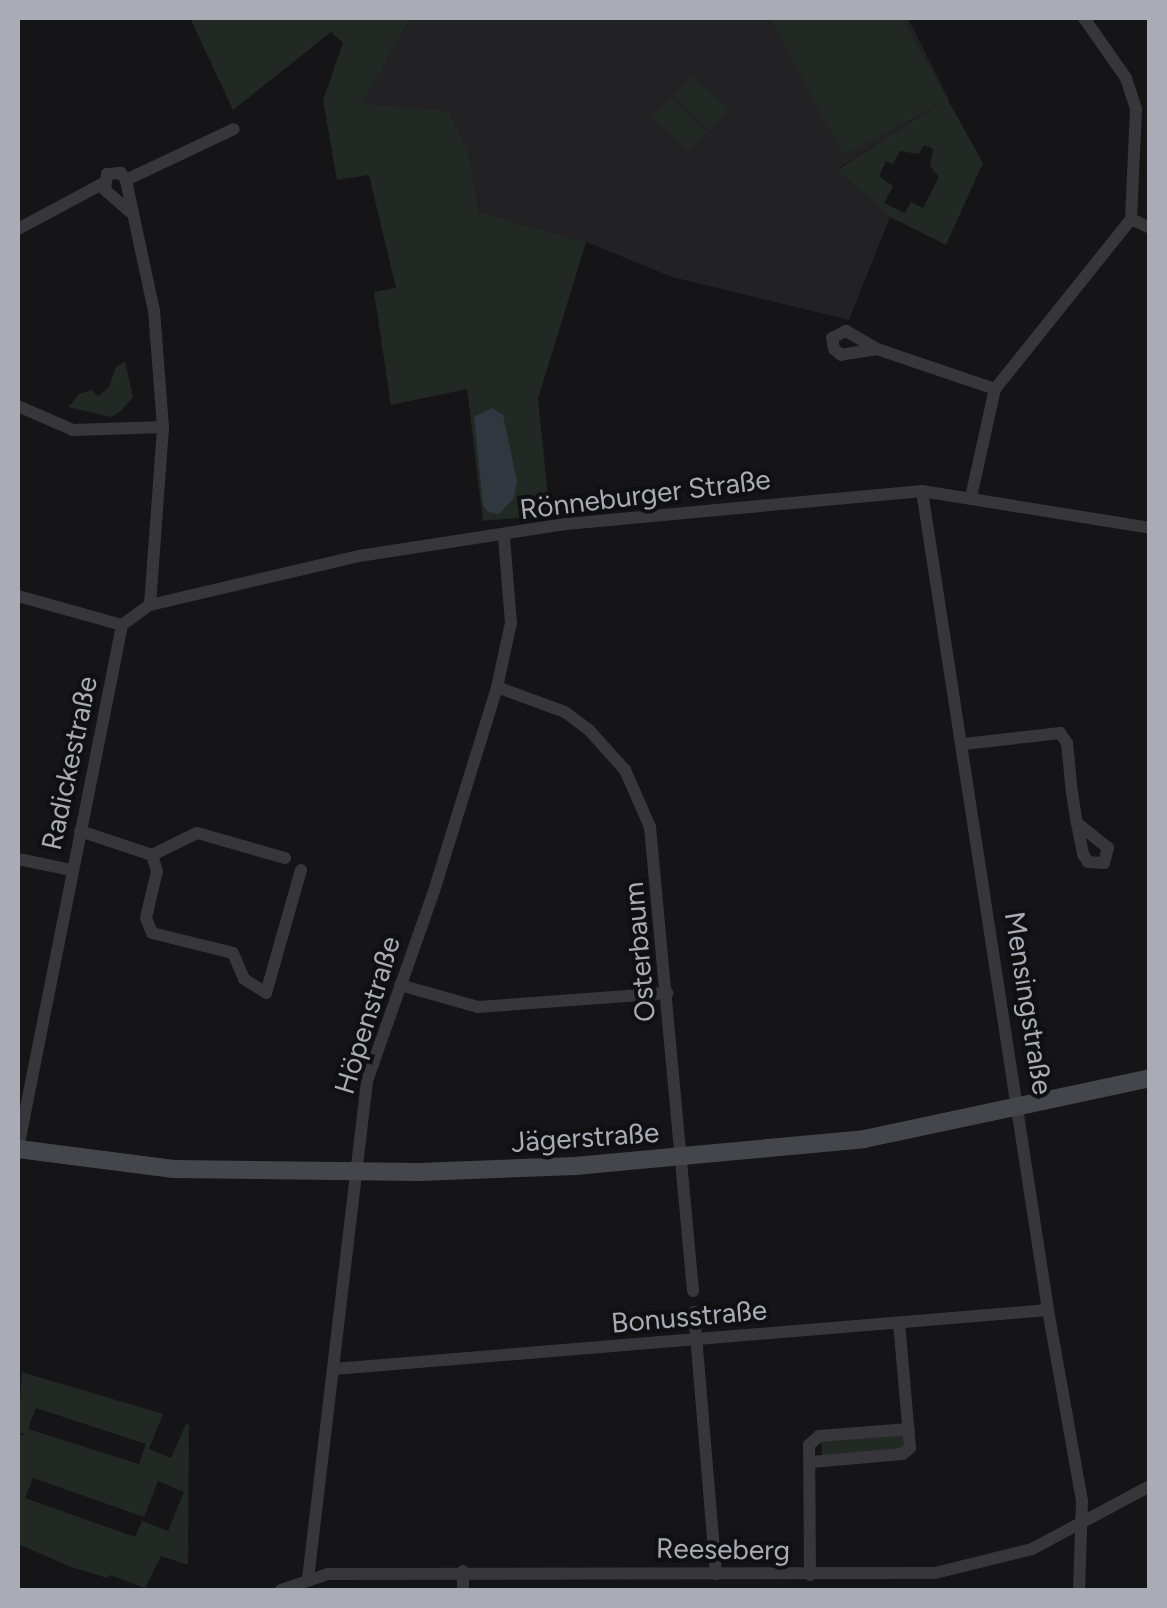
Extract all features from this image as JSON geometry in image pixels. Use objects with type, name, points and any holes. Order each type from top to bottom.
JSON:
[{"type":"street","points":[[971,497],[995,390],[1130,219],[1136,108],[1126,78],[1084,18]]},
{"type":"street","points":[[126,180],[234,129]]},
{"type":"street","points":[[18,229],[102,184],[113,172],[126,180]]},
{"type":"street","points":[[20,594],[122,624],[150,605],[163,428],[154,312],[126,180]]},
{"type":"street","points":[[102,184],[110,198],[130,212]]},
{"type":"street","points":[[1130,219],[1150,228]]},
{"type":"street","points":[[877,349],[995,390]]},
{"type":"street","points":[[18,406],[73,430],[163,428]]},
{"type":"street","name":"Rönneburger Straße","points":[[150,605],[359,556],[683,510],[922,492],[1150,528]]},
{"type":"street","name":"Mensingstraße","points":[[922,492],[964,744],[1048,1310],[1082,1501],[1079,1590]]},
{"type":"street","name":"Höpenstraße","points":[[308,1579],[367,1080],[498,687],[511,623],[504,537]]},
{"type":"street","name":"Radickestraße","points":[[18,1149],[122,624]]},
{"type":"street","name":"Osterbaum","points":[[498,687],[574,718],[617,760],[634,786],[655,846],[693,1291]]},
{"type":"street","points":[[964,744],[1060,733],[1067,744],[1078,823]]},
{"type":"street","points":[[80,831],[152,855],[197,833],[285,858]]},
{"type":"street","points":[[152,855],[157,871],[146,918],[152,933],[233,954],[244,979],[266,993],[301,870]]},
{"type":"street","points":[[18,859],[71,870]]},
{"type":"street","points":[[400,985],[478,1007],[667,992]]},
{"type":"street","name":"Jägerstraße","points":[[18,1149],[174,1169],[476,1171],[682,1158],[864,1139],[1150,1078]]},
{"type":"street","name":"Bonusstraße","points":[[334,1369],[1048,1310]]},
{"type":"street","points":[[694,1312],[716,1574]]},
{"type":"street","points":[[811,1462],[904,1454],[910,1448],[898,1323]]},
{"type":"street","points":[[810,1575],[810,1444],[820,1436],[909,1429]]},
{"type":"street","name":"Reeseberg","points":[[281,1590],[308,1579],[463,1571],[810,1575],[953,1570],[1019,1554],[1150,1486]]},
{"type":"street","points":[[463,1571],[463,1590]]},
{"type":"street","points":[[765,1575],[765,1590]]},
{"type":"shaded area","points":[[190,18],[410,18],[362,104],[448,111],[469,155],[479,212],[586,242],[538,399],[550,515],[483,521],[467,389],[391,405],[374,292],[396,288],[369,175],[337,180],[323,100],[343,43],[331,32],[233,110]]},
{"type":"shaded area","points":[[410,18],[908,18],[949,100],[837,169],[890,217],[849,320],[672,277],[586,242],[479,212],[469,155],[458,136],[361,105]]},
{"type":"shaded area","points":[[770,18],[902,18],[983,163],[946,245],[890,217],[837,170],[945,101],[843,155]],"holes":[[[924,145],[933,149],[930,166],[939,177],[923,208],[911,202],[905,213],[884,203],[893,186],[879,176],[886,161],[893,164],[900,151],[919,154]]]},
{"type":"shaded area","points":[[692,76],[729,109],[710,130],[673,96]]},
{"type":"shaded area","points":[[671,98],[707,132],[688,152],[652,118]]},
{"type":"shaded area","points":[[125,361],[133,397],[120,412],[111,417],[68,407],[79,394],[92,390],[98,396],[109,387],[116,367]]},
{"type":"shaded area","points":[[492,408],[503,415],[517,481],[514,498],[499,514],[488,512],[483,505],[474,417]]},
{"type":"shaded area","points":[[22,1372],[163,1414],[149,1449],[171,1458],[186,1424],[189,1425],[188,1565],[161,1556],[145,1588],[71,1567],[18,1544],[18,1435],[25,1435],[18,1432]],"holes":[[[36,1408],[146,1444],[139,1464],[28,1429]],[[33,1478],[144,1517],[158,1481],[184,1492],[168,1531],[142,1521],[135,1537],[25,1498]]]},
{"type":"shaded area","points":[[903,1432],[904,1450],[822,1456],[821,1438]]}]
